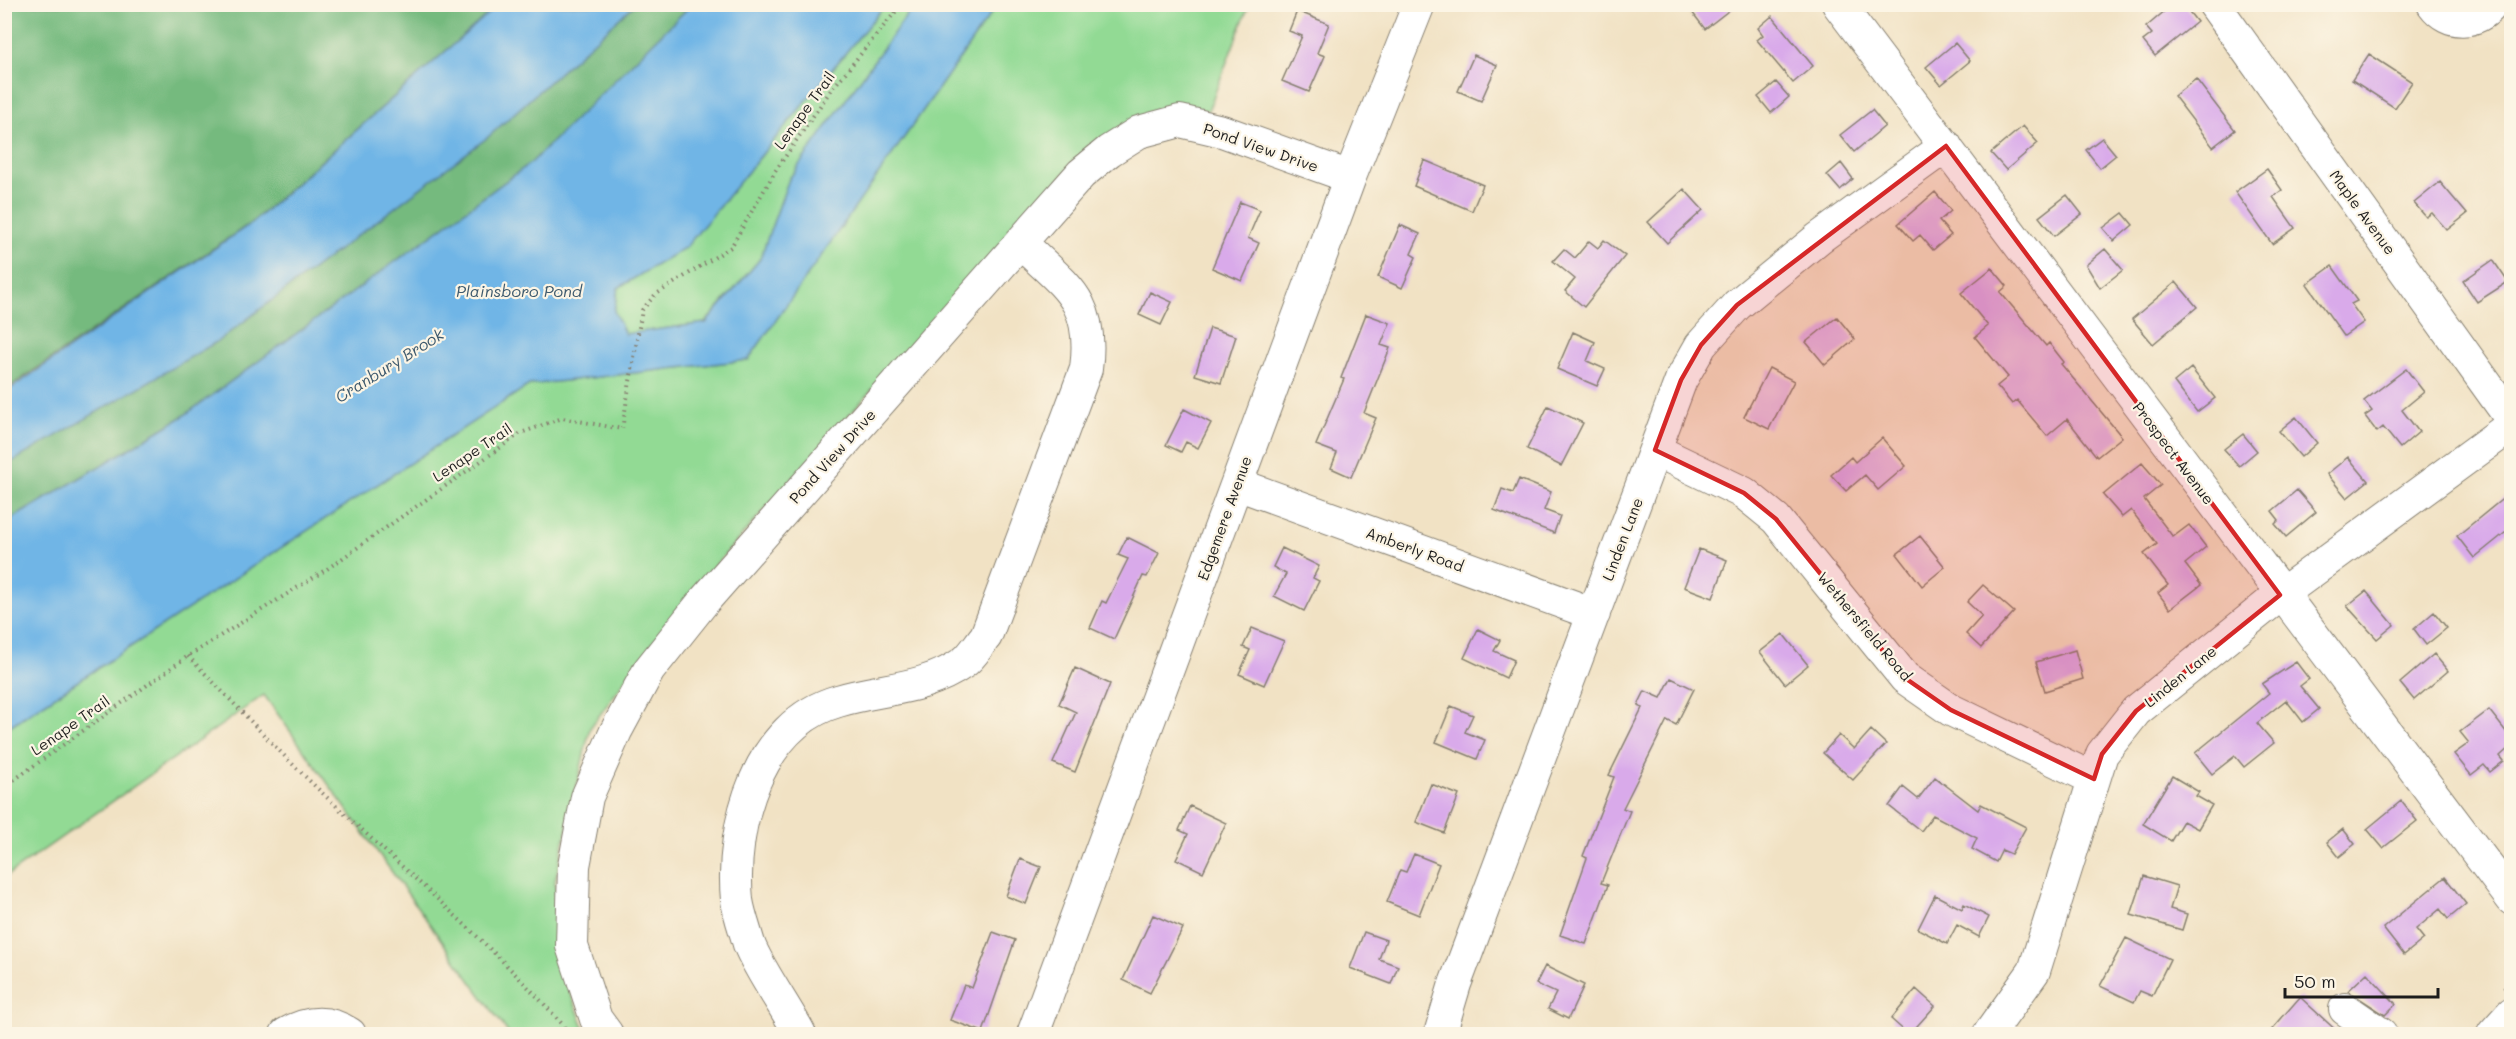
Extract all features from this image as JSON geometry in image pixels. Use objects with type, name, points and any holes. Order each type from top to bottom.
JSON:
[{"type":"street","name":"Edgemere Avenue","points":[[1033,1035],[1350,177],[1419,4]]},
{"type":"street","name":"Prospect Avenue","points":[[1838,4],[2280,596],[2511,899]]},
{"type":"street","name":"Maple Avenue","points":[[2214,4],[2511,420]]},
{"type":"street","points":[[2433,4],[2447,17],[2458,20],[2474,19],[2484,14],[2493,4]]},
{"type":"street","name":"Pond View Drive","points":[[607,1035],[596,1019],[572,946],[574,866],[587,797],[616,731],[649,670],[704,601],[1081,174],[1109,151],[1139,132],[1180,121],[1222,131],[1350,177]]},
{"type":"street","name":"Linden Lane","points":[[1440,1035],[1455,984],[1655,450],[1682,380],[1701,345],[1737,305],[1819,238],[1946,146]]},
{"type":"street","points":[[800,1035],[750,946],[737,900],[739,849],[748,797],[765,757],[798,721],[836,701],[930,682],[964,662],[986,636],[1086,369],[1090,343],[1087,319],[1070,290],[1021,243]]},
{"type":"street","name":"Linden Lane","points":[[1989,1035],[2034,971],[2102,754],[2136,711],[2280,596],[2511,425]]},
{"type":"street","name":"Wethersfield Road","points":[[1655,450],[1744,493],[1776,519],[1905,678],[1951,710],[2094,779]]},
{"type":"street","name":"Amberly Road","points":[[1237,484],[1594,614]]},
{"type":"street","points":[[2345,1009],[2382,1035]]},
{"type":"street","points":[[2493,1035],[2511,1013]]},
{"type":"street","points":[[286,1035],[308,1024],[319,1023],[331,1024],[350,1035]]},
{"type":"path","name":"Lenape Trail","points":[[4,787],[188,656],[327,569],[521,433],[562,418],[622,429],[642,310],[655,295],[731,247],[776,170],[831,90],[902,4]]},
{"type":"path","points":[[188,656],[330,801],[435,896],[532,991],[571,1035]]},
{"type":"highlighted area","points":[[1946,146],[2280,595],[2136,711],[2102,754],[2094,779],[1951,710],[1905,678],[1776,519],[1744,493],[1655,450],[1681,380],[1701,345],[1737,305]]},
{"type":"green space","points":[[5,5],[498,5],[252,222],[5,390]]},
{"type":"green space","points":[[634,5],[691,5],[532,162],[182,417],[5,523],[4,466],[218,341],[488,137]]},
{"type":"green space","points":[[885,5],[914,5],[789,179],[760,259],[705,323],[625,334],[614,311],[618,288],[686,247]]},
{"type":"green space","points":[[997,5],[1249,5],[1208,111],[1176,108],[1141,118],[1090,145],[687,597],[590,728],[555,881],[559,965],[587,1034],[509,1034],[264,695],[5,877],[5,729],[529,385],[748,360]]},
{"type":"water","points":[[498,5],[634,5],[488,137],[218,341],[5,466],[5,390],[10,389],[253,222]]},
{"type":"water","name":"Plainsboro Pond","points":[[691,5],[885,5],[686,247],[618,288],[614,311],[625,334],[706,323],[760,259],[789,179],[914,5],[997,5],[748,360],[529,385],[5,729],[5,523],[182,417],[532,162]]},
{"type":"building","points":[[1701,4],[1737,4],[1705,29],[1692,12]]},
{"type":"building","points":[[2173,4],[2183,4],[2197,22],[2155,56],[2143,41],[2152,34],[2146,27]]},
{"type":"building","points":[[1297,11],[1329,24],[1317,53],[1325,56],[1309,92],[1282,81],[1302,36],[1289,31]]},
{"type":"building","points":[[1772,16],[1813,66],[1793,83],[1757,40],[1763,35],[1758,28]]},
{"type":"building","points":[[1955,43],[1970,61],[1941,85],[1926,67]]},
{"type":"building","points":[[2369,54],[2412,82],[2395,108],[2352,80]]},
{"type":"building","points":[[1474,55],[1497,65],[1481,101],[1458,91]]},
{"type":"building","points":[[2196,79],[2235,130],[2213,147],[2174,96]]},
{"type":"building","points":[[1776,82],[1789,97],[1771,113],[1758,97]]},
{"type":"building","points":[[1872,110],[1885,126],[1854,152],[1840,135]]},
{"type":"building","points":[[2023,126],[2038,143],[2006,170],[1991,153]]},
{"type":"building","points":[[2102,138],[2116,155],[2100,168],[2086,150]]},
{"type":"building","points":[[1424,160],[1483,185],[1472,211],[1414,186]]},
{"type":"building","points":[[1841,163],[1853,179],[1840,190],[1827,175]]},
{"type":"building","points":[[2267,169],[2282,190],[2273,197],[2295,228],[2272,244],[2235,192]]},
{"type":"building","points":[[2440,182],[2467,214],[2447,230],[2432,213],[2426,217],[2414,203]]},
{"type":"building","points":[[1684,189],[1703,210],[1667,243],[1648,222]]},
{"type":"building","points":[[1935,192],[1951,211],[1939,221],[1951,235],[1933,250],[1920,235],[1913,241],[1898,224]]},
{"type":"building","points":[[2067,195],[2082,214],[2054,236],[2039,217]]},
{"type":"building","points":[[1240,202],[1260,210],[1248,238],[1259,243],[1242,281],[1212,268]]},
{"type":"building","points":[[2123,213],[2133,225],[2114,241],[2103,228]]},
{"type":"building","points":[[1400,225],[1420,234],[1411,254],[1416,257],[1402,288],[1378,277]]},
{"type":"building","points":[[1604,240],[1625,256],[1584,307],[1565,291],[1575,279],[1553,261],[1564,249],[1575,258],[1589,241],[1598,248]]},
{"type":"building","points":[[2105,249],[2123,270],[2100,288],[2086,265]]},
{"type":"building","points":[[2493,260],[2508,282],[2477,302],[2463,281]]},
{"type":"building","points":[[2332,266],[2357,301],[2351,304],[2364,322],[2344,336],[2307,284]]},
{"type":"building","points":[[1992,268],[2007,286],[2000,292],[2046,346],[2049,343],[2064,362],[2061,364],[2122,437],[2097,457],[2067,419],[2047,436],[2017,400],[2012,404],[1997,386],[2008,377],[1975,337],[1988,326],[1961,293]]},
{"type":"building","points":[[2176,282],[2197,307],[2153,344],[2132,319]]},
{"type":"building","points":[[1150,292],[1172,302],[1161,325],[1139,315]]},
{"type":"building","points":[[1366,314],[1390,323],[1381,345],[1390,348],[1364,413],[1376,418],[1351,477],[1331,468],[1337,453],[1316,445],[1344,379],[1341,378]]},
{"type":"building","points":[[1837,317],[1855,339],[1825,365],[1806,342]]},
{"type":"building","points":[[1210,328],[1236,336],[1221,383],[1195,375]]},
{"type":"building","points":[[1573,332],[1595,342],[1587,361],[1605,369],[1597,386],[1557,369]]},
{"type":"building","points":[[1769,368],[1794,381],[1769,429],[1744,417]]},
{"type":"building","points":[[2191,368],[2215,398],[2197,412],[2174,382]]},
{"type":"building","points":[[2406,369],[2424,392],[2402,410],[2419,432],[2400,448],[2383,427],[2377,432],[2365,416],[2372,411],[2364,401]]},
{"type":"building","points":[[1548,406],[1583,423],[1561,466],[1527,449]]},
{"type":"building","points":[[1184,409],[1211,423],[1198,448],[1186,442],[1181,452],[1166,445]]},
{"type":"building","points":[[2296,417],[2317,443],[2301,457],[2279,431]]},
{"type":"building","points":[[2243,434],[2257,451],[2239,466],[2224,449]]},
{"type":"building","points":[[1882,438],[1906,466],[1878,490],[1865,475],[1846,491],[1831,475],[1851,457],[1855,462]]},
{"type":"building","points":[[2348,457],[2368,481],[2347,498],[2327,474]]},
{"type":"building","points":[[2142,463],[2161,485],[2144,499],[2173,537],[2189,525],[2206,547],[2185,564],[2201,585],[2170,609],[2158,593],[2168,585],[2144,554],[2157,544],[2131,510],[2122,517],[2103,495]]},
{"type":"building","points":[[1519,479],[1551,492],[1544,510],[1560,516],[1554,533],[1494,510],[1502,489],[1513,493]]},
{"type":"building","points":[[2297,490],[2316,512],[2286,537],[2275,524],[2279,520],[2272,511]]},
{"type":"building","points":[[2511,492],[2511,528],[2474,558],[2457,536]]},
{"type":"building","points":[[1920,536],[1945,567],[1922,586],[1897,554]]},
{"type":"building","points":[[1127,537],[1159,553],[1147,577],[1143,576],[1114,639],[1090,628],[1102,601],[1106,603],[1128,559],[1118,555]]},
{"type":"building","points":[[1282,548],[1319,566],[1313,578],[1319,581],[1304,611],[1274,596],[1286,574],[1273,567]]},
{"type":"building","points":[[1699,549],[1727,560],[1713,598],[1684,587]]},
{"type":"building","points":[[1983,585],[2014,612],[1981,648],[1966,634],[1982,616],[1967,602]]},
{"type":"building","points":[[2366,591],[2394,625],[2377,639],[2347,606]]},
{"type":"building","points":[[2434,612],[2447,628],[2426,645],[2414,629]]},
{"type":"building","points":[[1252,628],[1284,641],[1264,685],[1239,674],[1250,650],[1243,647]]},
{"type":"building","points":[[1478,629],[1500,640],[1494,651],[1514,660],[1506,678],[1464,658]]},
{"type":"building","points":[[1783,634],[1808,665],[1785,684],[1760,652]]},
{"type":"building","points":[[2075,650],[2083,679],[2045,691],[2036,662]]},
{"type":"building","points":[[2434,654],[2448,671],[2414,700],[2400,683]]},
{"type":"building","points":[[2296,662],[2309,679],[2300,686],[2319,709],[2303,722],[2286,700],[2257,723],[2274,743],[2244,767],[2235,756],[2212,774],[2195,753],[2269,693],[2262,684]]},
{"type":"building","points":[[1075,668],[1110,684],[1075,772],[1053,763],[1076,712],[1059,704]]},
{"type":"building","points":[[1671,678],[1694,689],[1676,725],[1667,720],[1623,808],[1630,811],[1601,883],[1608,885],[1586,944],[1560,935],[1587,858],[1583,856],[1614,777],[1609,775],[1642,708],[1638,705],[1645,691],[1661,698]]},
{"type":"building","points":[[1451,706],[1473,715],[1465,732],[1485,740],[1477,759],[1436,742]]},
{"type":"building","points":[[2489,710],[2511,738],[2511,746],[2500,756],[2504,761],[2490,772],[2484,765],[2471,775],[2454,754],[2469,743],[2460,732]]},
{"type":"building","points":[[1871,730],[1886,744],[1853,780],[1823,753],[1839,735],[1854,749]]},
{"type":"building","points":[[2172,776],[2199,792],[2196,796],[2212,805],[2198,829],[2183,821],[2171,841],[2143,824]]},
{"type":"building","points":[[1935,777],[1978,810],[1981,804],[2026,827],[2011,854],[2002,850],[1996,862],[1972,849],[1977,838],[1933,815],[1921,831],[1889,806],[1903,787],[1918,799]]},
{"type":"building","points":[[1431,784],[1459,795],[1444,833],[1416,822]]},
{"type":"building","points":[[2401,801],[2417,821],[2383,848],[2367,829]]},
{"type":"building","points":[[1190,806],[1226,823],[1203,872],[1176,859],[1188,834],[1179,830]]},
{"type":"building","points":[[2343,829],[2355,844],[2339,857],[2327,842]]},
{"type":"building","points":[[1414,854],[1439,864],[1419,915],[1387,902],[1400,870],[1406,872]]},
{"type":"building","points":[[1020,859],[1041,867],[1026,904],[1006,896]]},
{"type":"building","points":[[2144,876],[2177,886],[2170,909],[2187,914],[2182,930],[2131,915]]},
{"type":"building","points":[[2445,877],[2466,904],[2448,919],[2440,909],[2416,929],[2424,939],[2404,955],[2383,928]]},
{"type":"building","points":[[1935,895],[1962,909],[1964,904],[1989,917],[1979,937],[1957,925],[1947,944],[1918,929]]},
{"type":"building","points":[[1153,915],[1183,928],[1150,993],[1123,980]]},
{"type":"building","points":[[993,932],[1015,940],[983,1032],[950,1020],[964,985],[972,988]]},
{"type":"building","points":[[1364,932],[1386,940],[1379,959],[1398,966],[1391,984],[1350,968]]},
{"type":"building","points":[[2126,938],[2170,959],[2152,996],[2140,991],[2134,1002],[2100,986]]},
{"type":"building","points":[[1545,966],[1584,985],[1568,1019],[1548,1009],[1556,993],[1536,984]]},
{"type":"building","points":[[2367,973],[2396,1004],[2385,1015],[2348,991]]},
{"type":"building","points":[[1916,989],[1935,1006],[1909,1035],[1891,1019]]},
{"type":"building","points":[[2300,997],[2341,1035],[2267,1035]]},
{"type":"water label","name":"Cranbury Brook","points":[[389,365]]}]
